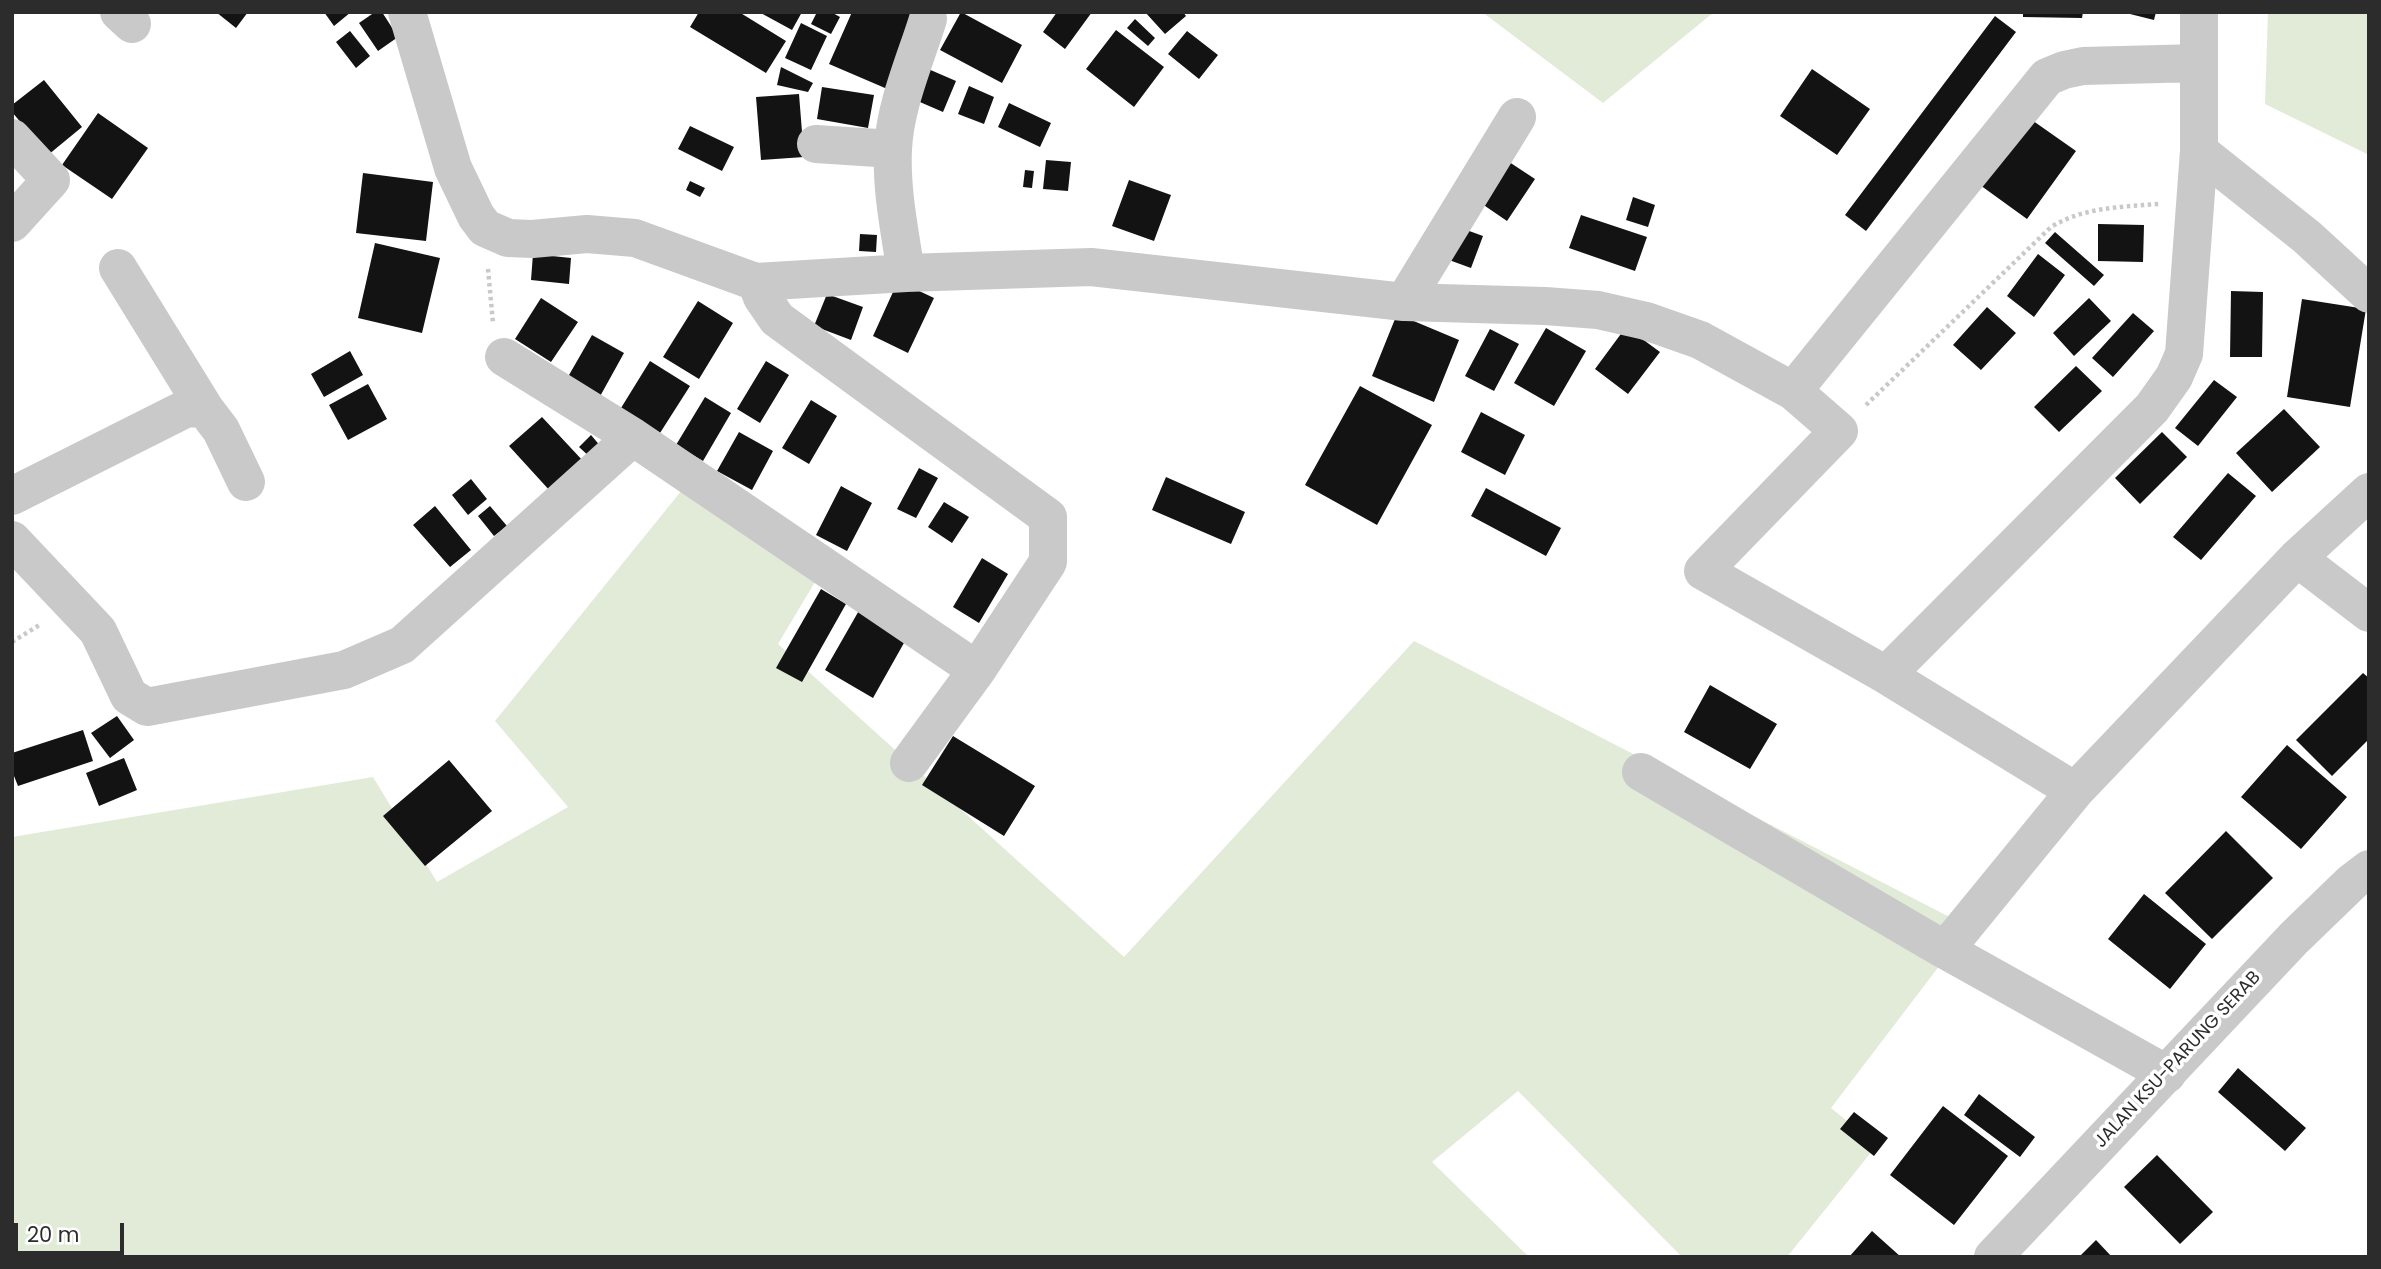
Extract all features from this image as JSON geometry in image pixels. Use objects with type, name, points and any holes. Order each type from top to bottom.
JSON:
[{"type":"street","points":[[407,12],[453,167],[476,216],[485,228],[508,238],[587,234],[635,238],[756,282],[906,273],[1091,267],[1405,302],[1598,310],[1646,321],[1700,340],[1793,391],[1839,431],[1703,571],[1886,675],[2075,792]]},
{"type":"street","points":[[1886,675],[2164,393],[2174,377],[2184,354],[2199,151],[2199,12]]},
{"type":"street","points":[[906,273],[894,182],[893,149],[898,116],[928,19]]},
{"type":"street","points":[[1793,391],[2047,77],[2083,66],[2199,63]]},
{"type":"street","points":[[1405,302],[1517,117]]},
{"type":"street","points":[[12,138],[51,180],[12,223]]},
{"type":"street","points":[[816,144],[893,149]]},
{"type":"street","points":[[2199,151],[2307,237],[2369,294]]},
{"type":"street","points":[[118,268],[205,409],[221,430],[246,482]]},
{"type":"street","points":[[756,282],[761,297],[777,319],[1048,517],[1048,562],[978,670],[909,763]]},
{"type":"street","points":[[504,357],[634,437],[978,670]]},
{"type":"street","points":[[12,496],[187,408],[205,409]]},
{"type":"street","points":[[12,540],[98,631],[129,696],[147,707],[344,670],[402,645],[634,437]]},
{"type":"street","points":[[1945,950],[2075,792],[2297,558],[2369,492]]},
{"type":"street","points":[[2297,558],[2369,612]]},
{"type":"street","points":[[1641,772],[1945,950],[2167,1074]]},
{"type":"street","name":"JALAN KSU-PARUNG SERAB","points":[[1993,1257],[2294,938],[2369,869]]},
{"type":"path","points":[[1839,431],[2051,227],[2073,215],[2093,210],[2195,201]]},
{"type":"path","points":[[485,228],[493,323],[504,357]]},
{"type":"green space","points":[[1482,12],[1714,12],[1603,103]]},
{"type":"green space","points":[[2268,12],[2369,12],[2369,155],[2265,104]]},
{"type":"green space","points":[[699,469],[834,550],[778,644],[1124,957],[1414,641],[1969,927],[1831,1108],[1877,1145],[1787,1257],[1682,1257],[1518,1091],[1432,1162],[1529,1257],[12,1257],[12,837],[373,777],[437,882],[568,807],[495,721]]},
{"type":"building","points":[[216,12],[248,12],[236,28]]},
{"type":"building","points":[[324,12],[351,12],[334,26]]},
{"type":"building","points":[[375,12],[382,12],[398,37],[378,51],[359,23]]},
{"type":"building","points":[[699,12],[739,12],[786,41],[766,73],[690,27]]},
{"type":"building","points":[[759,12],[802,12],[792,30]]},
{"type":"building","points":[[817,12],[831,12],[840,17],[831,34],[811,24]]},
{"type":"building","points":[[852,12],[919,12],[892,91],[829,64]]},
{"type":"building","points":[[961,12],[1022,45],[1002,83],[940,50]]},
{"type":"building","points":[[1057,12],[1092,12],[1065,49],[1043,32]]},
{"type":"building","points":[[1145,12],[1183,12],[1186,16],[1165,34]]},
{"type":"building","points":[[2023,12],[2083,12],[2082,18],[2023,17]]},
{"type":"building","points":[[2122,12],[2156,12],[2154,20]]},
{"type":"building","points":[[1995,16],[2016,32],[1866,231],[1845,215]]},
{"type":"building","points":[[1135,19],[1155,38],[1148,46],[1127,28]]},
{"type":"building","points":[[801,23],[827,36],[811,70],[785,58]]},
{"type":"building","points":[[1116,30],[1164,67],[1134,107],[1086,69]]},
{"type":"building","points":[[350,31],[370,56],[356,68],[336,42]]},
{"type":"building","points":[[1187,31],[1218,55],[1199,79],[1168,54]]},
{"type":"building","points":[[919,65],[956,81],[943,112],[906,96]]},
{"type":"building","points":[[781,67],[813,83],[808,92],[777,85]]},
{"type":"building","points":[[1812,69],[1870,109],[1837,155],[1780,116]]},
{"type":"building","points":[[44,80],[82,127],[48,155],[12,112],[12,105]]},
{"type":"building","points":[[969,86],[994,97],[984,124],[958,114]]},
{"type":"building","points":[[822,87],[874,95],[868,128],[817,119]]},
{"type":"building","points":[[799,94],[804,157],[761,160],[756,97]]},
{"type":"building","points":[[1009,103],[1051,123],[1040,147],[998,127]]},
{"type":"building","points":[[98,113],[148,148],[112,199],[62,165]]},
{"type":"building","points":[[2029,118],[2076,151],[2027,219],[1980,185]]},
{"type":"building","points":[[690,126],[734,147],[722,171],[678,149]]},
{"type":"building","points":[[1497,154],[1535,179],[1507,221],[1469,195]]},
{"type":"building","points":[[1046,160],[1071,162],[1068,191],[1043,189]]},
{"type":"building","points":[[1025,170],[1034,171],[1032,188],[1023,187]]},
{"type":"building","points":[[363,173],[433,182],[426,241],[356,233]]},
{"type":"building","points":[[1129,180],[1171,195],[1154,241],[1112,226]]},
{"type":"building","points":[[690,181],[705,188],[700,197],[686,190]]},
{"type":"building","points":[[1633,197],[1655,205],[1648,227],[1626,220]]},
{"type":"building","points":[[1581,215],[1647,237],[1635,271],[1569,248]]},
{"type":"building","points":[[1450,224],[1483,236],[1471,268],[1438,256]]},
{"type":"building","points":[[2098,224],[2144,225],[2143,262],[2098,261]]},
{"type":"building","points":[[2055,232],[2104,275],[2094,286],[2045,243]]},
{"type":"building","points":[[860,234],[877,235],[876,252],[859,251]]},
{"type":"building","points":[[375,243],[440,258],[422,333],[358,318]]},
{"type":"building","points":[[533,254],[571,258],[569,284],[531,280]]},
{"type":"building","points":[[2038,254],[2065,275],[2034,317],[2007,296]]},
{"type":"building","points":[[898,281],[934,298],[908,353],[873,336]]},
{"type":"building","points":[[2231,291],[2263,292],[2262,357],[2230,357]]},
{"type":"building","points":[[827,294],[863,307],[851,340],[814,326]]},
{"type":"building","points":[[541,298],[578,322],[551,362],[515,339]]},
{"type":"building","points":[[2089,298],[2111,321],[2074,356],[2053,333]]},
{"type":"building","points":[[2302,299],[2366,309],[2350,407],[2287,397]]},
{"type":"building","points":[[698,301],[733,323],[699,379],[663,357]]},
{"type":"building","points":[[1987,307],[2016,333],[1981,370],[1953,345]]},
{"type":"building","points":[[2133,313],[2154,331],[2113,377],[2092,358]]},
{"type":"building","points":[[1397,314],[1459,340],[1434,402],[1372,376]]},
{"type":"building","points":[[1626,327],[1660,352],[1628,394],[1595,369]]},
{"type":"building","points":[[1546,328],[1586,351],[1554,406],[1514,383]]},
{"type":"building","points":[[1490,329],[1519,344],[1494,391],[1465,376]]},
{"type":"building","points":[[592,335],[624,353],[598,400],[565,382]]},
{"type":"building","points":[[350,351],[363,375],[324,397],[311,374]]},
{"type":"building","points":[[650,361],[690,386],[660,433],[621,408]]},
{"type":"building","points":[[766,361],[789,375],[760,423],[737,409]]},
{"type":"building","points":[[2076,366],[2102,391],[2059,432],[2034,407]]},
{"type":"building","points":[[2214,380],[2237,397],[2198,446],[2175,428]]},
{"type":"building","points":[[368,384],[387,419],[348,440],[329,405]]},
{"type":"building","points":[[1360,386],[1432,425],[1377,525],[1305,485]]},
{"type":"building","points":[[705,397],[731,413],[703,461],[676,445]]},
{"type":"building","points":[[811,400],[837,416],[809,464],[782,448]]},
{"type":"building","points":[[2284,409],[2320,447],[2272,492],[2236,453]]},
{"type":"building","points":[[1481,412],[1525,435],[1505,475],[1461,452]]},
{"type":"building","points":[[542,417],[584,462],[551,492],[509,446]]},
{"type":"building","points":[[739,432],[773,451],[752,490],[717,471]]},
{"type":"building","points":[[2162,432],[2187,457],[2140,504],[2115,478]]},
{"type":"building","points":[[591,435],[602,448],[591,458],[579,447]]},
{"type":"building","points":[[919,468],[938,478],[916,518],[897,509]]},
{"type":"building","points":[[2228,473],[2256,496],[2201,560],[2173,537]]},
{"type":"building","points":[[1166,477],[1245,512],[1231,544],[1152,510]]},
{"type":"building","points":[[471,479],[487,499],[468,515],[452,495]]},
{"type":"building","points":[[841,486],[872,503],[847,551],[816,535]]},
{"type":"building","points":[[1486,488],[1561,528],[1546,556],[1471,516]]},
{"type":"building","points":[[944,502],[969,517],[952,543],[928,527]]},
{"type":"building","points":[[435,506],[471,550],[450,567],[413,525]]},
{"type":"building","points":[[490,506],[507,526],[494,536],[478,516]]},
{"type":"building","points":[[982,558],[1008,574],[979,623],[953,607]]},
{"type":"building","points":[[821,589],[846,604],[802,682],[776,668]]},
{"type":"building","points":[[861,607],[909,634],[873,698],[825,670]]},
{"type":"building","points":[[2363,673],[2369,678],[2369,739],[2332,776],[2296,740]]},
{"type":"building","points":[[1710,685],[1777,724],[1750,769],[1684,732]]},
{"type":"building","points":[[117,716],[134,740],[110,758],[91,733]]},
{"type":"building","points":[[83,730],[93,761],[18,786],[12,771],[12,753]]},
{"type":"building","points":[[953,736],[1035,786],[1004,836],[922,785]]},
{"type":"building","points":[[2287,745],[2347,797],[2301,849],[2241,797]]},
{"type":"building","points":[[124,758],[137,790],[99,806],[86,773]]},
{"type":"building","points":[[449,760],[492,811],[425,866],[383,816]]},
{"type":"building","points":[[2226,831],[2273,878],[2212,939],[2165,893]]},
{"type":"building","points":[[2144,894],[2206,944],[2170,989],[2108,939]]},
{"type":"building","points":[[2238,1068],[2306,1128],[2285,1151],[2218,1092]]},
{"type":"building","points":[[1979,1094],[2035,1137],[2020,1157],[1964,1115]]},
{"type":"building","points":[[1943,1106],[2008,1156],[1954,1225],[1890,1175]]},
{"type":"building","points":[[1854,1112],[1888,1138],[1874,1156],[1840,1129]]},
{"type":"building","points":[[2157,1155],[2213,1212],[2180,1244],[2124,1187]]},
{"type":"building","points":[[1872,1231],[1901,1257],[1849,1257]]},
{"type":"building","points":[[2096,1240],[2112,1257],[2079,1257]]}]
